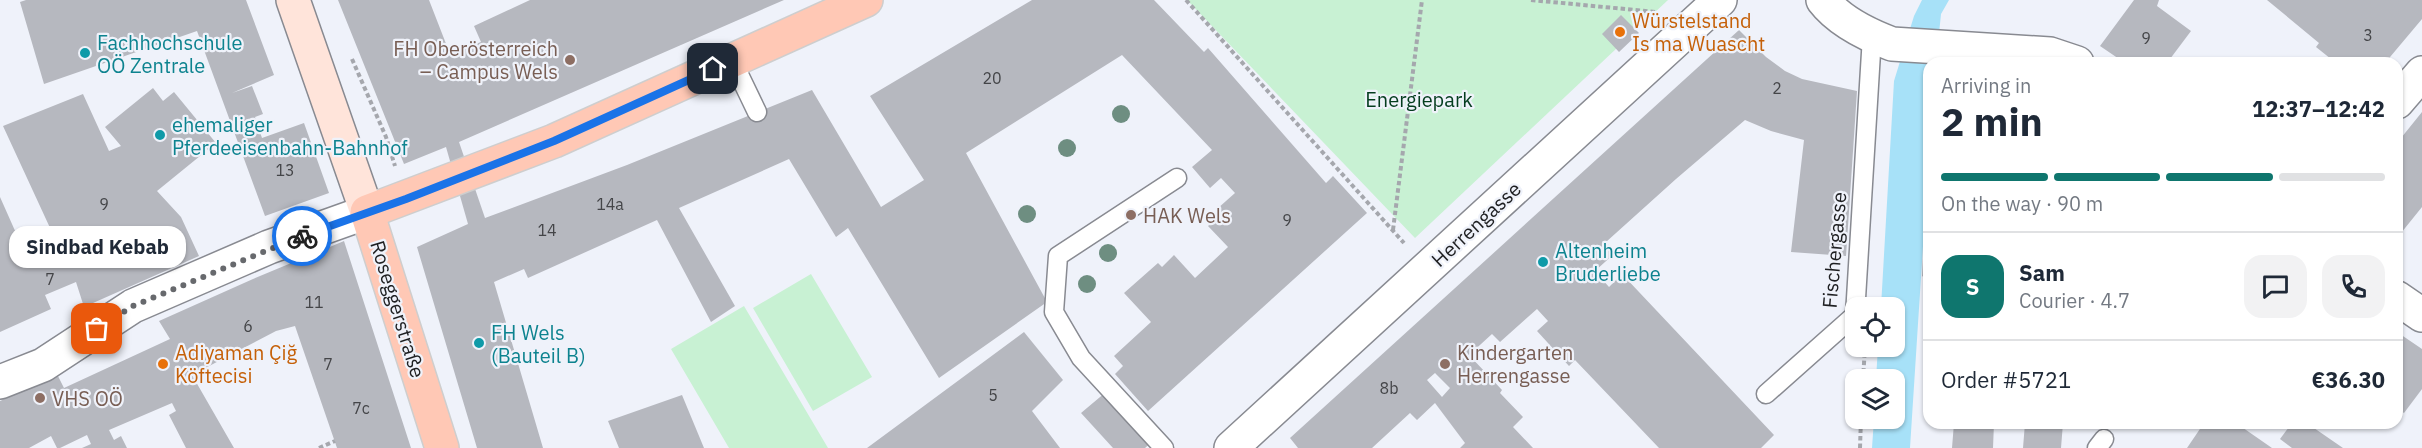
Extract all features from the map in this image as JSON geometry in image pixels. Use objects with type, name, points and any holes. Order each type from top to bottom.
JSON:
[{"type":"main road","name":"Roseggerstraße","points":[[293,0],[368,212],[442,448]]},
{"type":"main road","points":[[368,212],[554,141],[866,0]]},
{"type":"street","name":"Herrengasse","points":[[1231,448],[1720,0]]},
{"type":"street","points":[[1823,0],[1830,9],[1882,40],[2032,57]]},
{"type":"street","points":[[2403,95],[2422,73]]},
{"type":"street","points":[[0,382],[43,365],[133,306],[270,247],[368,212]]},
{"type":"street","points":[[2403,302],[2422,315]]},
{"type":"lane","name":"Fischergasse","points":[[1766,394],[1855,315],[1882,40]]},
{"type":"lane","points":[[732,60],[757,112]]},
{"type":"lane","points":[[1164,448],[1081,358],[1054,312],[1058,256],[1177,178]]},
{"type":"path","points":[[1186,0],[1426,270]]},
{"type":"path","points":[[1392,231],[1422,0]]},
{"type":"path","points":[[1531,0],[1659,12]]},
{"type":"path","points":[[350,55],[386,137],[406,199]]},
{"type":"path","points":[[1860,448],[1861,429]]},
{"type":"path","points":[[319,448],[334,441]]},
{"type":"green space","name":"Energiepark","points":[[1187,0],[1668,0],[1415,238]]},
{"type":"green space","points":[[811,274],[872,377],[813,411],[753,308]]},
{"type":"green space","points":[[744,306],[828,448],[729,448],[671,349]]},
{"type":"water","points":[[1922,0],[1949,0],[1941,14],[1937,57],[1923,57],[1923,246],[1910,448],[1872,448],[1873,429],[1905,429],[1905,369],[1877,369],[1877,357],[1905,357],[1905,297],[1882,297],[1894,81],[1914,16]]},
{"type":"building","name":"Fachhochschule OÖ Zentrale","points":[[26,0],[246,0],[274,75],[232,93],[252,86],[263,114],[255,117],[262,138],[304,123],[329,193],[265,216],[197,31],[44,84],[20,2]]},
{"type":"building","points":[[338,0],[429,0],[450,54],[481,42],[474,26],[530,0],[784,0],[459,142],[485,218],[627,165],[812,90],[881,207],[924,180],[870,96],[1032,0],[1154,0],[1204,52],[1208,48],[1326,183],[1333,176],[1367,213],[1148,411],[1115,374],[1123,366],[1114,356],[1151,322],[1124,293],[1158,263],[1162,267],[1174,255],[1195,278],[1228,247],[1208,226],[1222,214],[1217,209],[1235,193],[1221,178],[1210,188],[1192,167],[1212,150],[1122,55],[966,153],[1047,302],[939,378],[848,228],[836,237],[789,159],[679,208],[735,306],[711,322],[657,220],[528,278],[524,269],[494,282],[543,448],[477,448],[417,247],[468,224],[446,147],[404,164]]},
{"type":"building","points":[[2134,0],[2159,0],[2157,6],[2191,31],[2172,57],[2116,57],[2100,46]]},
{"type":"building","points":[[2267,0],[2422,0],[2422,19],[2390,57],[2328,57],[2316,47],[2319,43]]},
{"type":"building","points":[[1621,15],[1639,33],[1619,52],[1602,34]]},
{"type":"building","points":[[1739,30],[1766,57],[1785,71],[1802,79],[1857,91],[1846,256],[1791,252],[1804,140],[1771,131],[1745,120],[1606,242],[1615,253],[1595,271],[1609,287],[1622,274],[1774,435],[1761,448],[1659,448],[1575,360],[1569,366],[1537,331],[1548,321],[1537,309],[1500,342],[1492,334],[1469,355],[1502,390],[1500,393],[1523,417],[1513,427],[1533,448],[1460,448],[1465,443],[1435,403],[1417,420],[1410,413],[1372,448],[1298,448],[1290,438]],"holes":[[[1435,373],[1450,388],[1442,397],[1427,380]]]},
{"type":"building","points":[[153,88],[163,101],[174,92],[216,143],[157,191],[181,217],[199,256],[84,307],[76,282],[45,295],[51,309],[0,332],[0,197],[20,242],[51,230],[3,126],[83,94],[109,151],[121,146],[105,127]]},
{"type":"building","points":[[2422,112],[2422,207],[2403,231],[2403,136]]},
{"type":"building","points":[[344,241],[411,448],[337,448],[295,326],[276,331],[192,375],[234,448],[186,448],[169,415],[176,411],[172,403],[109,430],[114,440],[121,436],[127,448],[82,448],[91,444],[87,435],[60,448],[57,448],[51,436],[29,448],[0,448],[0,401],[58,376],[64,388],[170,339],[159,321]]},
{"type":"building","points":[[1024,332],[1063,380],[1032,411],[1060,448],[867,448]]},
{"type":"building","points":[[2403,336],[2422,349],[2422,389],[2404,413]]},
{"type":"building","points":[[1106,392],[1153,441],[1145,448],[1113,448],[1081,413]]},
{"type":"building","points":[[682,395],[704,448],[619,448],[608,421]]},
{"type":"building","points":[[1954,429],[1994,429],[1993,448],[1952,448]]},
{"type":"building","points":[[2025,429],[2063,429],[2061,448],[2023,448]]},
{"type":"building","points":[[2200,429],[2245,429],[2272,448],[2187,448]]},
{"type":"building","points":[[2288,429],[2315,429],[2343,448],[2292,448],[2280,439]]},
{"type":"way so far","points":[[97,329],[133,306],[270,247],[302,236]]},
{"type":"place","name":"Würstelstand Is ma Wuascht","points":[[1620,32]]},
{"type":"place","name":"Fachhochschule OÖ Zentrale","points":[[85,53]]},
{"type":"place","name":"FH Oberösterreich – Campus Wels","points":[[570,60]]},
{"type":"place","name":"ehemaliger Pferdeeisenbahn-Bahnhof","points":[[160,135]]},
{"type":"place","name":"HAK Wels","points":[[1131,215]]},
{"type":"place","name":"Altenheim Bruderliebe","points":[[1543,262]]},
{"type":"place","name":"Sindbad Kebab","points":[[97,329]]},
{"type":"place","name":"FH Wels (Bauteil B)","points":[[479,343]]},
{"type":"place","name":"Adiyaman Çiğ Köftecisi","points":[[163,364]]},
{"type":"place","name":"Kindergarten Herrengasse","points":[[1445,364]]},
{"type":"place","name":"VHS OÖ","points":[[40,398]]},
{"type":"route","points":[[302,236],[406,199],[554,141],[713,69]]}]
